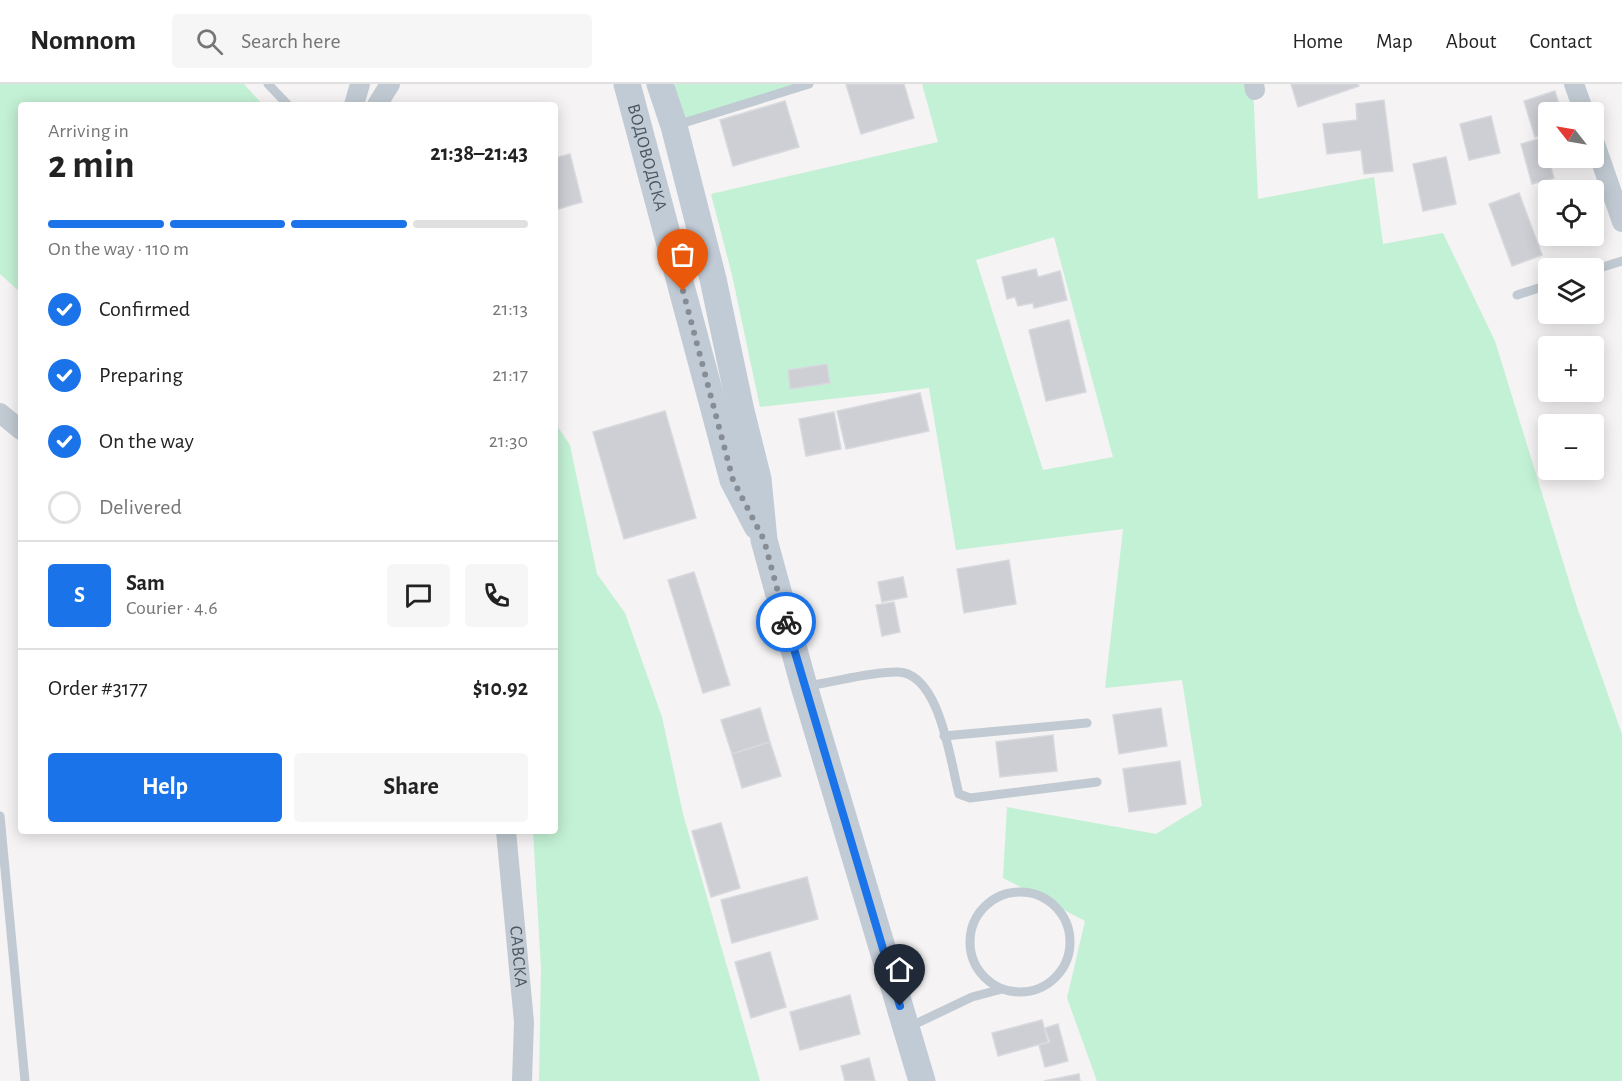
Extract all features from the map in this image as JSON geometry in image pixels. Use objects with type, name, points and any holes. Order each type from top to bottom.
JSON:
[{"type":"main road","name":"ВОДОВОДСКА","points":[[627,84],[733,480],[764,540]]},
{"type":"main road","name":"ВОДОВОДСКА","points":[[660,84],[674,126],[713,279],[758,479],[764,540],[804,686],[922,1081]]},
{"type":"street","points":[[355,102],[360,84]]},
{"type":"street","points":[[379,102],[390,84]]},
{"type":"street","points":[[1575,84],[1581,102]]},
{"type":"street","points":[[1603,168],[1622,222]]},
{"type":"street","points":[[0,413],[18,428]]},
{"type":"street","name":"САВСКА","points":[[506,834],[524,1023],[522,1081]]},
{"type":"lane","points":[[268,84],[285,102]]},
{"type":"lane","points":[[674,126],[809,84]]},
{"type":"lane","points":[[1604,267],[1622,261]]},
{"type":"lane","points":[[1517,295],[1538,288]]},
{"type":"lane","points":[[804,686],[898,672],[914,675],[927,687],[944,736],[959,794],[970,798],[1097,782]]},
{"type":"lane","points":[[944,736],[1087,723]]},
{"type":"lane","points":[[0,816],[25,1081]]},
{"type":"lane","points":[[907,1029],[972,997],[1002,989],[1018,992],[1034,991],[1048,984],[1060,973],[1071,943],[1069,927],[1061,912],[1048,900],[1033,893],[1016,892],[999,896],[985,906],[975,920],[970,937],[971,954],[983,975],[1002,989]]},
{"type":"green space","points":[[0,84],[244,84],[260,102],[18,102],[18,290],[0,274]]},
{"type":"green space","points":[[677,84],[809,84],[674,126],[661,89]]},
{"type":"green space","points":[[922,84],[1253,84],[1258,199],[1374,177],[1383,244],[1443,233],[1495,341],[1577,607],[1622,734],[1622,1081],[1097,1081],[1067,998],[1085,921],[1003,878],[1007,807],[1156,834],[1202,806],[1182,680],[1105,688],[1123,529],[956,550],[929,388],[760,407],[732,275],[711,194],[938,142]],"holes":[[[1054,237],[1113,457],[1043,470],[976,260]]]},
{"type":"green space","points":[[558,427],[570,445],[597,574],[625,613],[662,717],[683,814],[760,1081],[539,1081],[541,969],[533,834],[558,834]]},
{"type":"building","points":[[846,84],[904,84],[914,118],[861,134]]},
{"type":"building","points":[[1291,84],[1358,84],[1359,86],[1298,107]]},
{"type":"building","points":[[1555,91],[1558,102],[1538,102],[1538,136],[1535,137],[1524,101]]},
{"type":"building","points":[[1384,100],[1393,171],[1364,174],[1361,150],[1327,154],[1323,124],[1357,120],[1356,104]]},
{"type":"building","points":[[785,101],[799,147],[733,166],[720,120]]},
{"type":"building","points":[[1491,116],[1500,153],[1469,160],[1460,124]]},
{"type":"building","points":[[1538,139],[1538,168],[1551,168],[1554,178],[1538,180],[1538,182],[1532,184],[1521,144]]},
{"type":"building","points":[[570,154],[582,202],[558,209],[558,157]]},
{"type":"building","points":[[1446,157],[1456,204],[1423,211],[1413,164]]},
{"type":"building","points":[[1519,193],[1542,255],[1512,266],[1489,204]]},
{"type":"building","points":[[1036,269],[1038,277],[1060,271],[1067,300],[1034,308],[1033,303],[1018,306],[1015,297],[1007,299],[1002,277]]},
{"type":"building","points":[[1069,320],[1086,392],[1046,401],[1029,330]]},
{"type":"building","points":[[827,364],[830,383],[790,389],[788,370]]},
{"type":"building","points":[[920,393],[929,431],[846,449],[837,411]]},
{"type":"building","points":[[665,411],[696,518],[624,539],[593,432]]},
{"type":"building","points":[[834,412],[841,449],[806,456],[799,419]]},
{"type":"building","points":[[1009,560],[1016,604],[964,613],[957,569]]},
{"type":"building","points":[[694,572],[730,685],[703,693],[668,580]]},
{"type":"building","points":[[903,577],[907,597],[882,602],[878,582]]},
{"type":"building","points":[[894,602],[900,632],[882,636],[876,605]]},
{"type":"building","points":[[760,708],[770,742],[732,754],[721,720]]},
{"type":"building","points":[[1161,708],[1167,746],[1119,754],[1113,715]]},
{"type":"building","points":[[1053,735],[1057,771],[1000,777],[996,742]]},
{"type":"building","points":[[770,742],[781,776],[742,788],[732,754]]},
{"type":"building","points":[[1180,761],[1186,804],[1129,812],[1123,769]]},
{"type":"building","points":[[721,823],[740,888],[711,897],[692,831]]},
{"type":"building","points":[[807,877],[818,919],[732,943],[721,900]]},
{"type":"building","points":[[770,952],[786,1007],[751,1018],[735,962]]},
{"type":"building","points":[[850,995],[860,1034],[800,1050],[790,1012]]},
{"type":"building","points":[[1042,1020],[1048,1042],[998,1056],[992,1033]]},
{"type":"building","points":[[1058,1024],[1068,1061],[1045,1067],[1039,1045],[1050,1042],[1045,1028]]},
{"type":"building","points":[[869,1058],[875,1081],[845,1081],[841,1066]]},
{"type":"building","points":[[1079,1074],[1080,1081],[1044,1081]]},
{"type":"way so far","points":[[683,291],[701,367],[733,480],[764,540],[786,622]]},
{"type":"route","points":[[786,622],[900,1006]]}]
